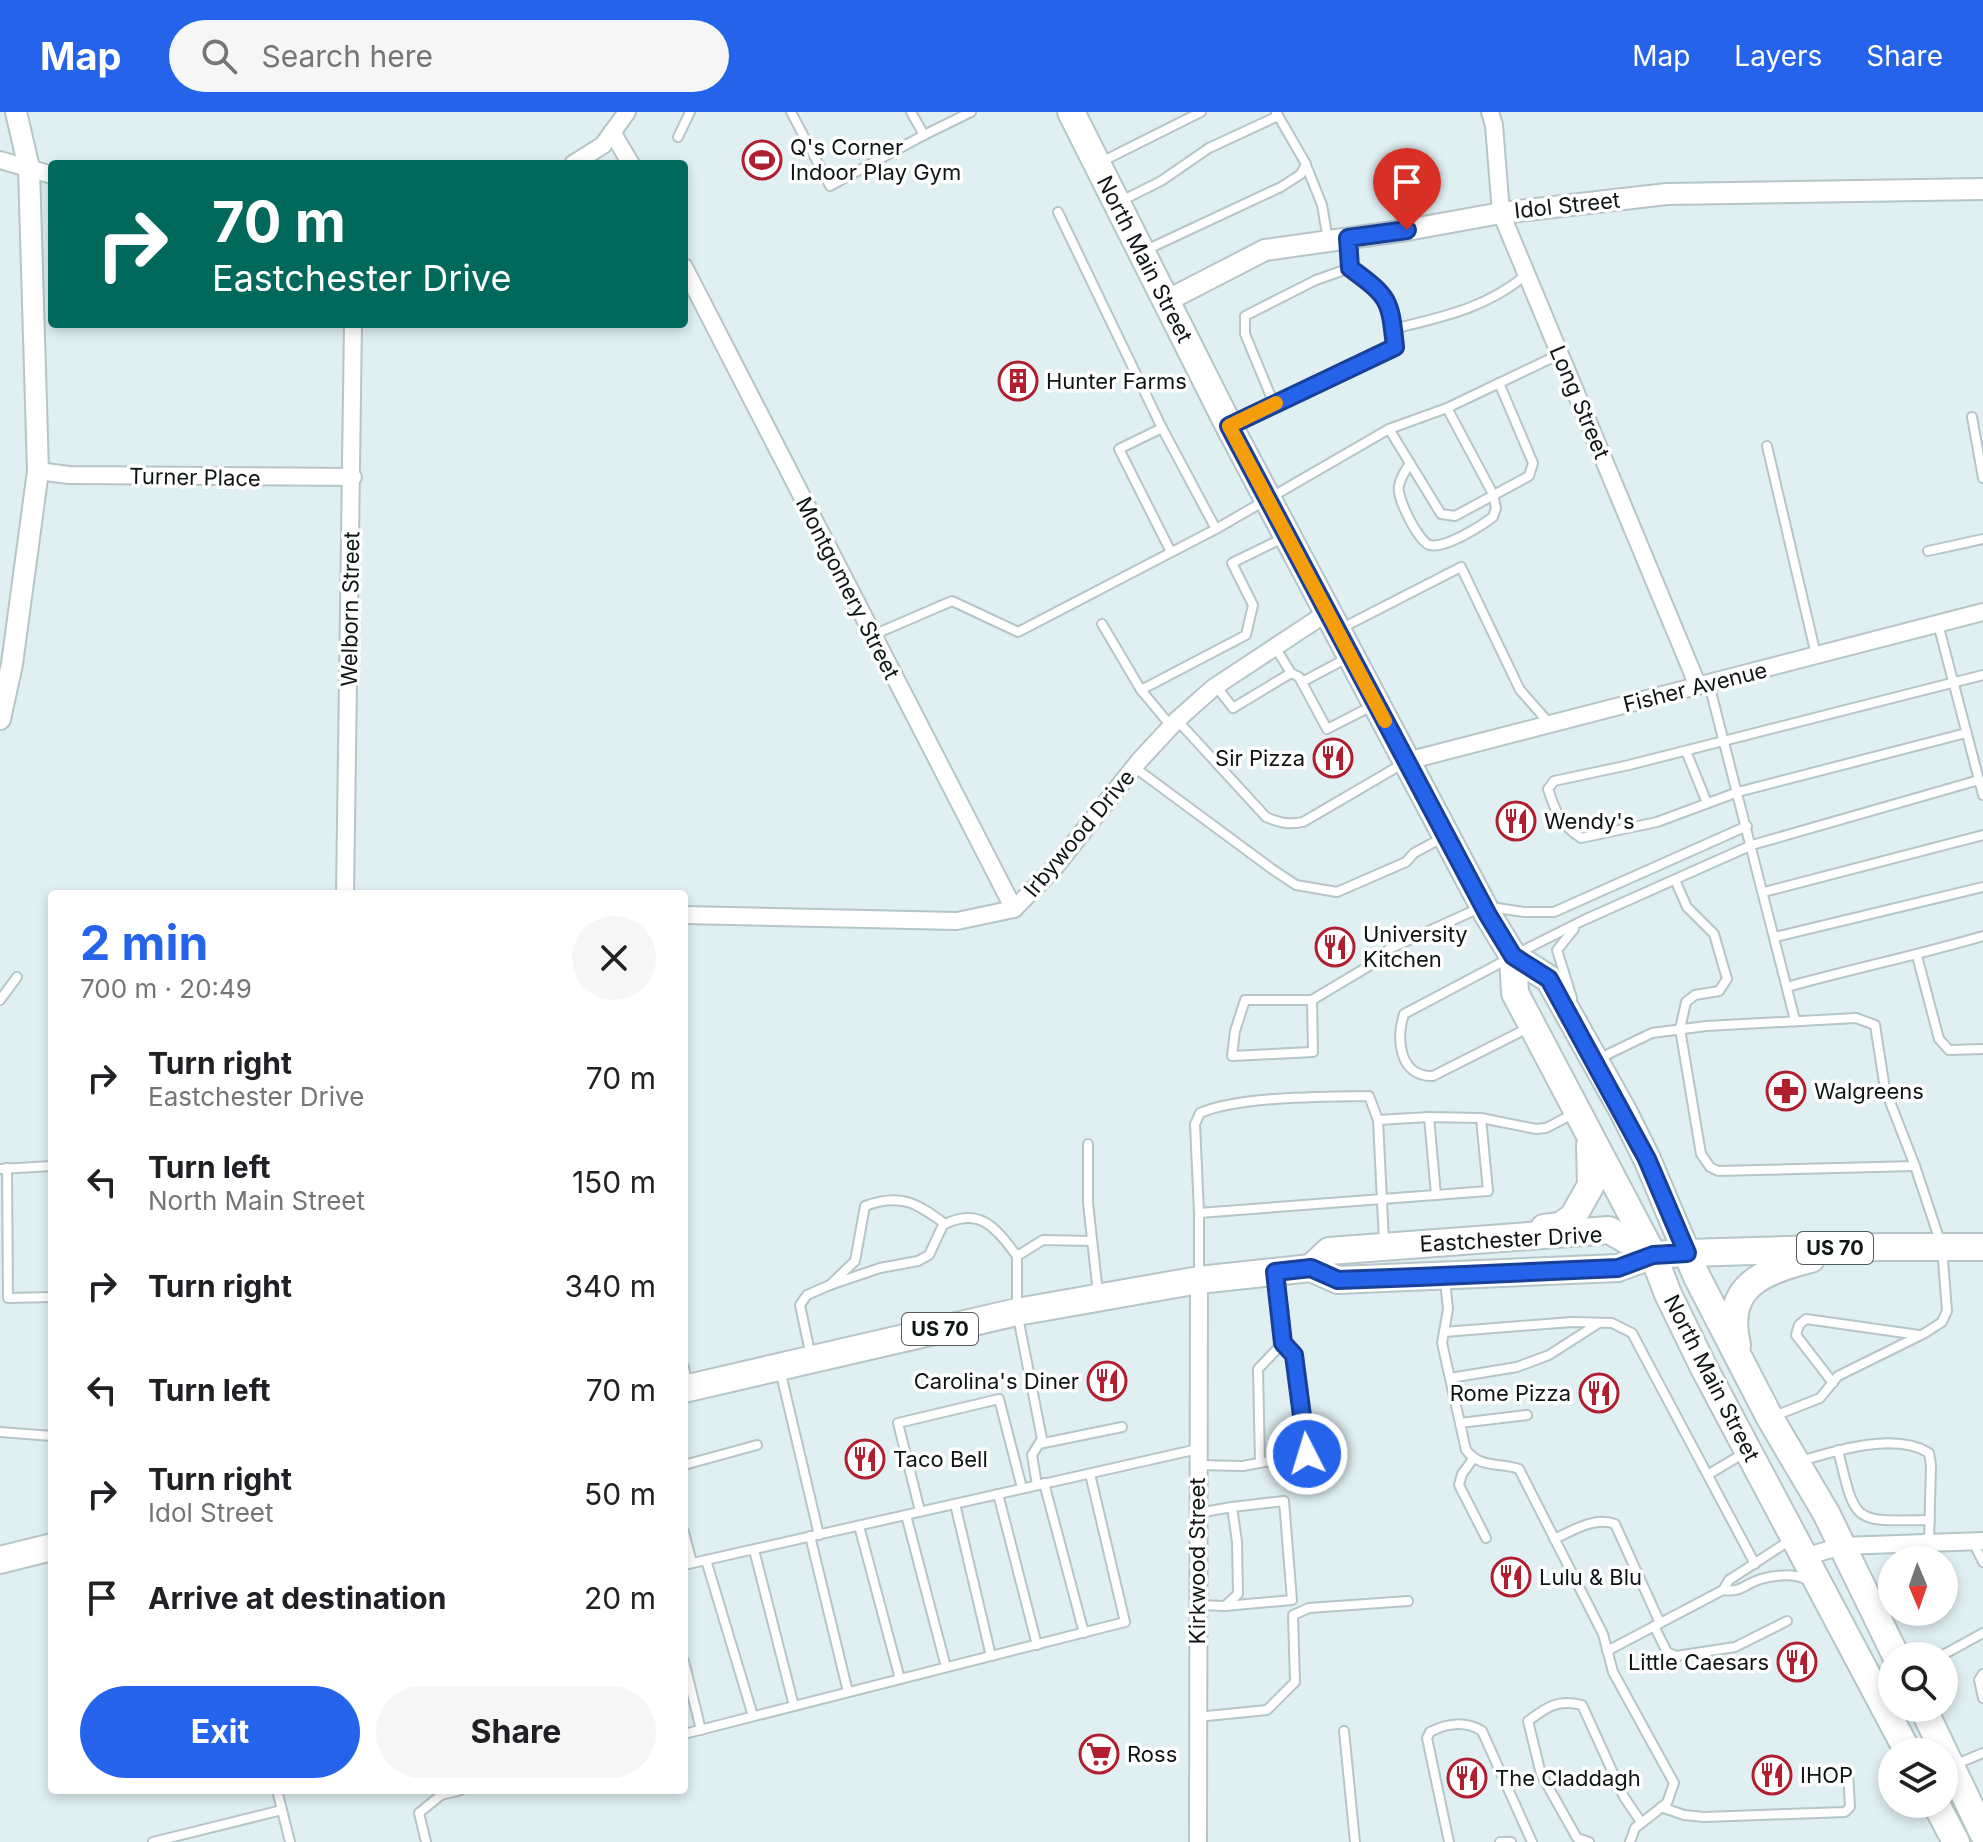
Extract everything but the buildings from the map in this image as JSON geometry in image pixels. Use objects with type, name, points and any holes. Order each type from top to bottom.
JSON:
[{"type":"main road","name":"North Main Street","points":[[1071,112],[1267,499],[1513,956],[1515,993],[1653,1255],[1704,1368],[1900,1738]]},
{"type":"main road","name":"North Main Street","points":[[1513,956],[1549,979],[1647,1159],[1697,1277],[1770,1418],[1842,1546],[1878,1598]]},
{"type":"main road","points":[[1492,1238],[1503,1229],[1560,1226],[1573,1217],[1591,1185],[1590,1137]]},
{"type":"main road","name":"Eastchester Drive","points":[[1311,1268],[1329,1251],[1609,1230],[1653,1255]]},
{"type":"main road","name":"US 70","points":[[1653,1255],[1882,1247],[1983,1247]]},
{"type":"main road","points":[[1739,1356],[1735,1339],[1736,1306],[1741,1292],[1757,1277],[1808,1259],[1882,1247]]},
{"type":"main road","name":"Eastchester Drive","points":[[688,1380],[779,1365],[1017,1312],[1199,1280],[1311,1268],[1338,1280],[1618,1268],[1653,1255]]},
{"type":"main road","points":[[0,1560],[48,1548]]},
{"type":"main road","points":[[1958,1778],[1983,1833]]},
{"type":"main road","points":[[1943,1818],[1956,1842]]},
{"type":"street","points":[[0,719],[12,664],[38,471],[29,168],[16,112]]},
{"type":"street","points":[[579,160],[603,145],[627,112]]},
{"type":"street","name":"Long Street","points":[[1490,112],[1494,125],[1501,213],[1513,246],[1704,685]]},
{"type":"street","points":[[612,132],[629,160]]},
{"type":"street","points":[[0,160],[48,174]]},
{"type":"street","name":"Idol Street","points":[[1166,301],[1265,250],[1501,213],[1667,194],[1983,189]]},
{"type":"street","name":"Montgomery Street","points":[[688,275],[1014,909]]},
{"type":"street","name":"Welborn Street","points":[[345,890],[353,328]]},
{"type":"street","name":"Turner Place","points":[[38,471],[69,475],[353,477]]},
{"type":"street","name":"Fisher Avenue","points":[[1407,761],[1983,612]]},
{"type":"street","name":"Irbywood Drive","points":[[688,915],[957,921],[1014,909],[1055,867],[1134,767],[1174,723],[1216,686],[1275,647],[1332,621]]},
{"type":"street","name":"Kirkwood Street","points":[[1196,1840],[1199,1280]]},
{"type":"street","points":[[1923,1546],[1929,1543],[1978,1542]]},
{"type":"street","points":[[1799,1547],[1878,1549]]},
{"type":"lane","points":[[678,137],[690,112]]},
{"type":"lane","points":[[791,112],[830,186],[971,112]]},
{"type":"lane","points":[[911,112],[924,135]]},
{"type":"lane","points":[[946,112],[951,122]]},
{"type":"lane","points":[[1097,164],[1201,112]]},
{"type":"lane","points":[[1117,203],[1161,181],[1209,148],[1277,114],[1306,164],[1350,268],[1384,293],[1395,347],[1229,426]]},
{"type":"lane","points":[[1141,252],[1281,187],[1301,174],[1306,164]]},
{"type":"lane","points":[[1058,212],[1162,428],[1216,529]]},
{"type":"lane","points":[[1274,404],[1245,334],[1245,316],[1316,280],[1350,268]]},
{"type":"lane","points":[[1393,329],[1465,312],[1527,274]]},
{"type":"lane","points":[[872,635],[952,601],[1018,632],[1216,529],[1389,429],[1447,408],[1560,354]]},
{"type":"lane","points":[[1389,429],[1441,514],[1455,516],[1529,476],[1533,463],[1499,383]]},
{"type":"lane","points":[[1410,463],[1398,487],[1399,499],[1423,543],[1442,545],[1493,517],[1496,508],[1493,494],[1447,408]]},
{"type":"lane","points":[[1972,417],[1983,478]]},
{"type":"lane","points":[[1162,428],[1119,449],[1171,552]]},
{"type":"lane","points":[[1767,446],[1817,655]]},
{"type":"lane","points":[[1141,690],[1246,635],[1253,605],[1232,563],[1287,536]]},
{"type":"lane","points":[[1928,551],[1983,539]]},
{"type":"lane","points":[[1332,621],[1461,567],[1520,690],[1551,724]]},
{"type":"lane","points":[[1102,624],[1141,690],[1266,817],[1291,824],[1303,822],[1407,761]]},
{"type":"lane","points":[[1938,624],[1983,795]]},
{"type":"lane","points":[[1275,647],[1291,673],[1302,682],[1327,729],[1376,704]]},
{"type":"lane","points":[[1302,682],[1351,656]]},
{"type":"lane","points":[[1216,686],[1233,708],[1291,673]]},
{"type":"lane","points":[[1966,733],[1738,792],[1657,822],[1581,838],[1565,828],[1555,813],[1548,789],[1554,781],[1686,751],[1983,675]]},
{"type":"lane","points":[[1704,685],[1725,741],[1795,1020]]},
{"type":"lane","points":[[1686,751],[1707,803]]},
{"type":"lane","points":[[1134,767],[1272,869],[1296,885],[1307,888],[1337,892],[1406,862],[1414,853],[1446,836]]},
{"type":"lane","points":[[1532,1026],[1433,1076],[1424,1076],[1412,1069],[1402,1056],[1400,1027],[1404,1014],[1584,920],[1752,845],[1979,780]]},
{"type":"lane","points":[[1312,1000],[1313,1052],[1232,1056],[1235,1031],[1245,1000],[1312,1000],[1374,963],[1389,949],[1484,906],[1524,912],[1554,912],[1747,826]]},
{"type":"lane","points":[[1764,892],[1983,835]]},
{"type":"lane","points":[[1675,880],[1687,907],[1714,934],[1727,979],[1719,991],[1695,995],[1686,1002],[1680,1029],[1701,1154],[1710,1167],[1718,1171],[1915,1166]]},
{"type":"lane","points":[[1775,937],[1983,887]]},
{"type":"lane","points":[[1584,920],[1557,950],[1588,1050],[1680,1029],[1856,1018],[1875,1025],[1885,1089],[1942,1247],[1947,1311],[1942,1322],[1849,1370],[1820,1398],[1770,1418]]},
{"type":"lane","points":[[1787,987],[1894,958],[1917,956],[1983,936]]},
{"type":"lane","points":[[1917,956],[1939,1039],[1949,1050],[1983,1049]]},
{"type":"lane","points":[[0,1000],[17,977]]},
{"type":"lane","points":[[1199,1280],[1195,1124],[1200,1113],[1218,1105],[1369,1096],[1378,1120],[1384,1247]]},
{"type":"lane","points":[[1378,1120],[1481,1118],[1536,1129],[1546,1128],[1577,1112]]},
{"type":"lane","points":[[1429,1117],[1436,1195]]},
{"type":"lane","points":[[1199,1213],[1488,1191],[1481,1118]]},
{"type":"lane","points":[[1088,1144],[1088,1203],[1099,1297]]},
{"type":"lane","points":[[48,1166],[4,1168],[8,1298],[48,1297]]},
{"type":"lane","points":[[830,1285],[855,1261],[865,1206],[881,1201],[903,1200],[919,1205],[945,1224]]},
{"type":"lane","points":[[811,1358],[800,1305],[807,1295],[880,1268],[918,1261],[929,1255],[945,1224],[968,1216],[979,1218],[998,1230],[1017,1256],[1017,1312],[1042,1439],[1032,1455],[1084,1633]]},
{"type":"lane","points":[[1017,1256],[1043,1240],[1092,1241]]},
{"type":"lane","points":[[688,1564],[1090,1474],[1198,1457],[1243,1466],[1307,1454],[1294,1355],[1283,1343],[1275,1272]]},
{"type":"lane","points":[[1445,1276],[1448,1309],[1442,1343],[1466,1450],[1482,1464],[1519,1469],[1603,1634],[1613,1672],[1674,1783],[1667,1803],[1635,1828],[1630,1842]]},
{"type":"lane","points":[[1833,1383],[1796,1335],[1799,1325],[1806,1319],[1920,1335]]},
{"type":"lane","points":[[1444,1332],[1572,1322],[1612,1323],[1632,1333],[1755,1564]]},
{"type":"lane","points":[[1450,1378],[1517,1367],[1549,1355],[1600,1323]]},
{"type":"lane","points":[[1260,1463],[1258,1369],[1283,1343]]},
{"type":"lane","points":[[779,1365],[848,1692]]},
{"type":"lane","points":[[920,1511],[898,1423],[999,1399],[1022,1488]]},
{"type":"lane","points":[[1460,1423],[1527,1415]]},
{"type":"lane","points":[[1039,1444],[1122,1427]]},
{"type":"lane","points":[[0,1432],[48,1436]]},
{"type":"lane","points":[[1796,1462],[1855,1446],[1915,1444],[1929,1453],[1931,1465],[1929,1543]]},
{"type":"lane","points":[[688,1464],[757,1445]]},
{"type":"lane","points":[[1709,1474],[1748,1450]]},
{"type":"lane","points":[[1838,1450],[1854,1509],[1864,1517],[1878,1521],[1930,1520]]},
{"type":"lane","points":[[1473,1459],[1462,1474],[1459,1485],[1486,1538]]},
{"type":"lane","points":[[688,1733],[1125,1622],[1090,1474]]},
{"type":"lane","points":[[998,1494],[1037,1645]]},
{"type":"lane","points":[[1196,1717],[1267,1710],[1295,1682],[1284,1501],[1198,1513]]},
{"type":"lane","points":[[955,1504],[991,1656]]},
{"type":"lane","points":[[1225,1606],[1238,1594],[1237,1542],[1232,1507]]},
{"type":"lane","points":[[906,1515],[946,1667]]},
{"type":"lane","points":[[1554,1539],[1588,1524],[1606,1520],[1615,1524],[1667,1652],[1676,1656],[1735,1647],[1787,1621]]},
{"type":"lane","points":[[859,1526],[900,1679]]},
{"type":"lane","points":[[1978,1542],[1983,1562]]},
{"type":"lane","points":[[1607,1651],[1723,1590],[1729,1580],[1755,1564],[1799,1547]]},
{"type":"lane","points":[[754,1550],[794,1706]]},
{"type":"lane","points":[[706,1560],[753,1716]]},
{"type":"lane","points":[[1723,1590],[1736,1592],[1760,1579],[1798,1575],[1819,1587]]},
{"type":"lane","points":[[1197,1605],[1225,1606],[1292,1600]]},
{"type":"lane","points":[[1293,1615],[1309,1608],[1408,1601]]},
{"type":"lane","points":[[1958,1647],[1983,1633]]},
{"type":"lane","points":[[1983,1674],[1979,1680],[1983,1698]]},
{"type":"lane","points":[[688,1677],[701,1730]]},
{"type":"lane","points":[[1589,1842],[1577,1838],[1541,1774],[1528,1721],[1550,1704],[1567,1701],[1582,1705],[1624,1797],[1641,1822]]},
{"type":"lane","points":[[1449,1842],[1427,1738],[1430,1732],[1438,1728],[1458,1724],[1471,1725],[1482,1731],[1532,1842]]},
{"type":"lane","points":[[1344,1731],[1357,1842]]},
{"type":"lane","points":[[1958,1763],[1983,1753]]},
{"type":"lane","points":[[1661,1807],[1704,1817],[1845,1812],[1850,1807],[1848,1772]]},
{"type":"lane","points":[[278,1794],[290,1842]]},
{"type":"lane","points":[[426,1842],[419,1813],[439,1794]]},
{"type":"lane","points":[[153,1842],[282,1810]]},
{"type":"lane","points":[[1500,1842],[1511,1842]]},
{"type":"slow traffic","points":[[1276,403],[1229,426],[1385,721]]},
{"type":"place","name":"Q's Corner Indoor Play Gym","points":[[762,160]]},
{"type":"place","name":"Hunter Farms","points":[[1018,381]]},
{"type":"place","name":"Sir Pizza","points":[[1333,758]]},
{"type":"place","name":"Wendy's","points":[[1516,821]]},
{"type":"place","name":"University Kitchen","points":[[1335,947]]},
{"type":"place","name":"Walgreens","points":[[1786,1091]]},
{"type":"place","name":"Carolina's Diner","points":[[1107,1381]]},
{"type":"place","name":"Rome Pizza","points":[[1599,1393]]},
{"type":"place","name":"Taco Bell","points":[[865,1459]]},
{"type":"place","name":"Lulu & Blu","points":[[1511,1577]]},
{"type":"place","name":"Little Caesars","points":[[1797,1662]]},
{"type":"place","name":"Ross","points":[[1099,1754]]},
{"type":"place","name":"IHOP","points":[[1772,1775]]},
{"type":"place","name":"The Claddagh","points":[[1467,1778]]},
{"type":"route","points":[[1307,1454],[1294,1355],[1283,1343],[1275,1272],[1311,1268],[1338,1280],[1618,1268],[1653,1255],[1687,1253],[1623,1111],[1549,979],[1513,956],[1488,915],[1229,426],[1395,347],[1392,318],[1384,293],[1350,268],[1348,238],[1407,230]]}]
